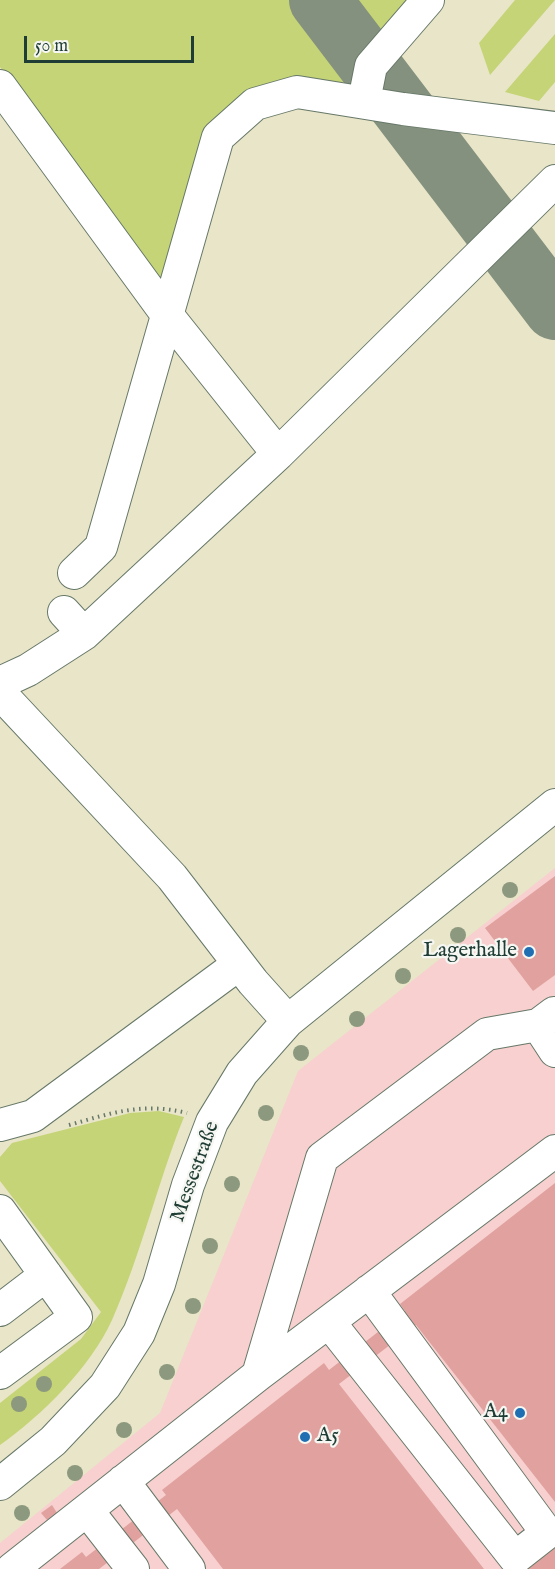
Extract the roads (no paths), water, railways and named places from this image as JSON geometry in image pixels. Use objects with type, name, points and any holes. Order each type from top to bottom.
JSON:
[{"type":"street","points":[[364,101],[371,66],[428,0]]},
{"type":"street","points":[[0,86],[168,316],[278,454]]},
{"type":"street","points":[[74,573],[101,547],[218,137],[255,104],[297,92],[404,109],[555,128]]},
{"type":"street","points":[[0,683],[28,670],[74,623],[278,454],[555,181]]},
{"type":"street","points":[[0,693],[172,877],[239,964],[288,1021]]},
{"type":"street","name":"Messestraße","points":[[0,1484],[53,1441],[105,1386],[139,1333],[159,1284],[188,1185],[212,1122],[242,1073],[288,1021],[555,805]]},
{"type":"street","points":[[0,1125],[33,1116],[239,964]]},
{"type":"street","points":[[258,1375],[322,1158],[487,1034],[547,1019],[555,1051]]},
{"type":"street","points":[[12,1569],[258,1375],[555,1151]]},
{"type":"street","points":[[0,1374],[76,1317],[4,1226]]},
{"type":"street","points":[[0,1310],[45,1275]]},
{"type":"street","points":[[329,1322],[515,1558],[547,1533],[369,1292]]},
{"type":"street","points":[[123,1481],[189,1569]]},
{"type":"street","points":[[87,1510],[134,1569]]},
{"type":"place","name":"Lagerhalle","points":[[529,952]]},
{"type":"place","name":"A4","points":[[520,1413]]},
{"type":"place","name":"A5","points":[[305,1437]]}]
